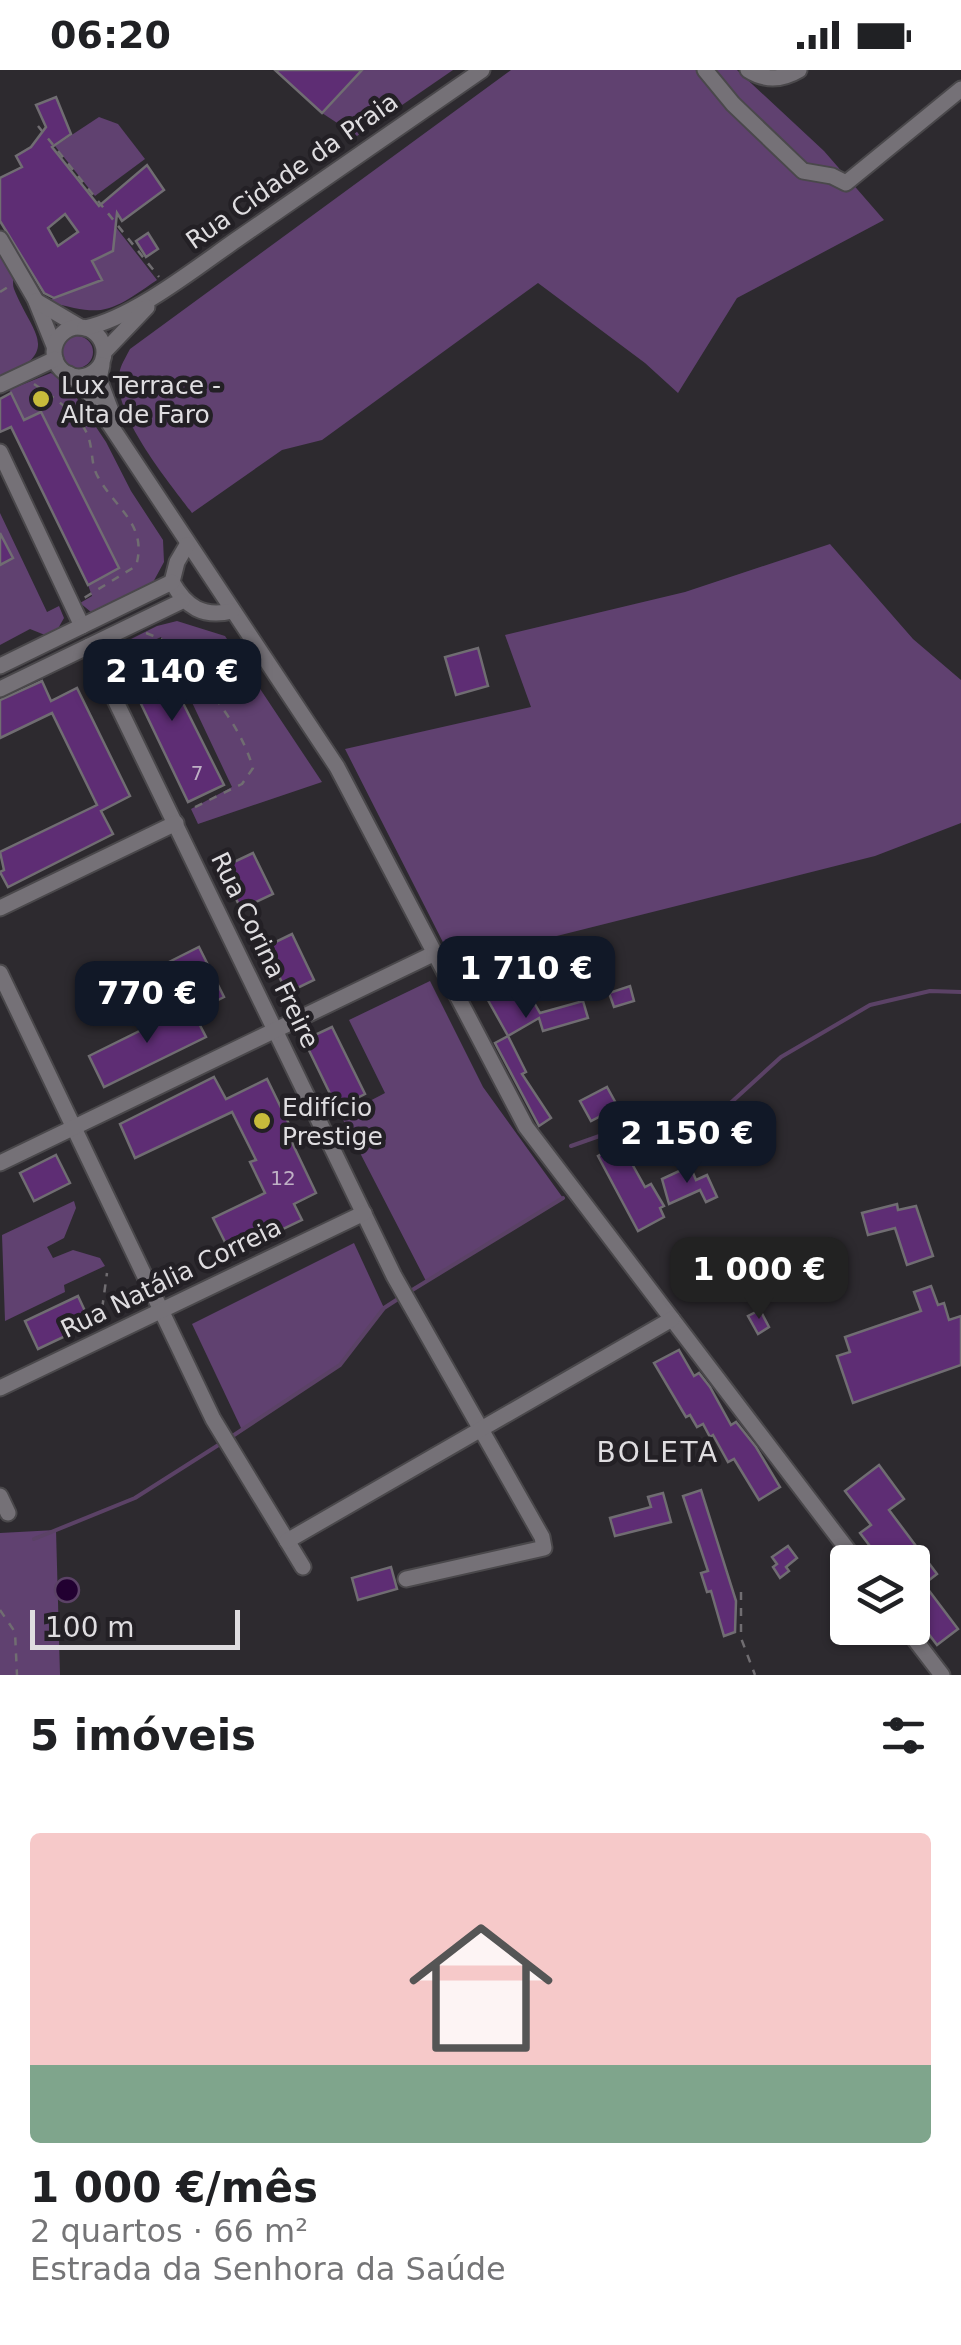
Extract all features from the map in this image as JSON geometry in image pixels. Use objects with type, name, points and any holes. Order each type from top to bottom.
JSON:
[{"type":"street","name":"Rua Cidade da Praia","points":[[174,283],[482,70]]},
{"type":"street","points":[[705,70],[733,104],[803,171],[846,182],[961,89]]},
{"type":"street","points":[[748,70],[781,78],[798,70]]},
{"type":"street","points":[[0,239],[35,300],[54,352],[68,374],[84,387],[336,766],[526,1127],[843,1545]]},
{"type":"street","points":[[0,385],[54,352],[64,332],[109,320],[174,283]]},
{"type":"street","points":[[68,374],[88,375],[138,314],[174,283]]},
{"type":"street","points":[[35,300],[96,334],[104,355],[99,380],[129,455]]},
{"type":"street","points":[[1,452],[82,626]]},
{"type":"street","points":[[187,544],[172,582],[182,601],[207,613],[232,611]]},
{"type":"street","points":[[0,666],[172,582]]},
{"type":"street","points":[[0,689],[182,601]]},
{"type":"street","name":"Rua Corina Freire","points":[[89,646],[408,1304],[542,1538],[544,1548],[406,1579]]},
{"type":"street","points":[[0,908],[176,823]]},
{"type":"street","points":[[0,1163],[433,954]]},
{"type":"street","points":[[0,973],[216,1424],[303,1568]]},
{"type":"street","name":"Rua Natália Correia","points":[[0,1388],[364,1212]]},
{"type":"street","points":[[286,1541],[672,1319]]},
{"type":"street","points":[[0,1496],[8,1513]]},
{"type":"street","points":[[919,1645],[942,1675]]},
{"type":"path","points":[[38,126],[174,283]]},
{"type":"path","points":[[0,292],[12,284]]},
{"type":"path","points":[[28,380],[84,430],[97,475],[125,510],[139,538],[136,566],[71,604]]},
{"type":"path","points":[[145,633],[161,639],[228,716],[246,744],[252,768],[242,784],[190,809]]},
{"type":"path","points":[[100,1324],[107,1273]]},
{"type":"path","points":[[741,1592],[741,1638],[755,1675]]},
{"type":"path","points":[[0,1610],[15,1632],[17,1675]]},
{"type":"shaded area","points":[[362,70],[453,70],[357,136],[322,113]]},
{"type":"shaded area","points":[[511,70],[737,70],[824,151],[884,220],[737,298],[678,393],[645,363],[538,283],[322,440],[282,450],[192,513],[143,445],[123,405],[120,370],[130,349]]},
{"type":"shaded area","points":[[99,117],[118,124],[145,159],[95,196],[55,146]]},
{"type":"shaded area","points":[[115,226],[157,280],[105,309],[81,309],[46,301],[102,280],[92,261],[113,251]]},
{"type":"shaded area","points":[[0,252],[12,271],[14,289],[38,341],[31,359],[0,379]]},
{"type":"shaded area","points":[[77,336],[88,341],[93,352],[88,363],[77,368],[66,363],[61,352],[66,341]]},
{"type":"shaded area","points":[[51,373],[68,385],[163,540],[164,562],[151,586],[91,612],[80,603],[92,596],[88,585],[119,568],[41,412],[24,420],[9,390]]},
{"type":"shaded area","points":[[0,513],[47,612],[59,606],[64,618],[56,632],[45,635],[30,629],[0,645]]},
{"type":"shaded area","points":[[830,544],[913,639],[961,680],[961,823],[875,856],[453,962],[345,749],[531,707],[505,635],[685,592]]},
{"type":"shaded area","points":[[177,621],[225,636],[322,782],[198,824],[191,809],[232,787],[161,637],[114,659],[111,649],[157,626]]},
{"type":"shaded area","points":[[430,981],[483,1087],[563,1198],[426,1281],[341,1116],[385,1093],[349,1020]]},
{"type":"shaded area","points":[[74,1201],[76,1208],[64,1238],[47,1247],[53,1258],[73,1250],[100,1258],[105,1266],[64,1285],[65,1292],[5,1321],[2,1235]]},
{"type":"shaded area","points":[[354,1243],[384,1308],[340,1365],[242,1430],[192,1324]]},
{"type":"shaded area","points":[[56,1530],[60,1675],[0,1675],[0,1533]]},
{"type":"shaded area","points":[[67,1578],[79,1590],[67,1602],[55,1590]]},
{"type":"building","points":[[275,70],[362,70],[322,113]]},
{"type":"building","points":[[56,97],[71,134],[52,147],[99,206],[147,165],[164,190],[122,221],[117,213],[113,251],[92,261],[102,280],[54,298],[44,293],[0,221],[0,178],[22,167],[16,156],[31,147],[46,127],[36,105]],"holes":[[[65,214],[78,232],[58,246],[48,228]]]},
{"type":"building","points":[[148,233],[158,249],[146,257],[136,241]]},
{"type":"building","points":[[11,393],[24,420],[41,412],[119,568],[88,585],[11,427],[0,432],[0,399]]},
{"type":"building","points":[[0,533],[13,558],[0,565]]},
{"type":"building","points":[[154,645],[224,785],[188,802],[121,662]]},
{"type":"building","points":[[478,648],[488,686],[456,695],[445,657]]},
{"type":"building","points":[[42,681],[51,701],[77,688],[130,796],[101,811],[113,834],[8,887],[0,872],[4,870],[0,852],[97,805],[52,713],[0,738],[0,700]]},
{"type":"building","points":[[253,853],[273,894],[241,909],[221,868]]},
{"type":"building","points":[[292,934],[314,980],[287,993],[265,947]]},
{"type":"building","points":[[199,947],[224,997],[194,1012],[169,962]]},
{"type":"building","points":[[521,948],[545,982],[528,992],[540,1013],[583,1001],[588,1018],[543,1031],[539,1018],[508,1036],[484,993],[519,972],[509,955]]},
{"type":"building","points":[[630,986],[634,1001],[614,1007],[609,993]]},
{"type":"building","points":[[190,1006],[206,1037],[104,1087],[89,1056]]},
{"type":"building","points":[[332,1027],[365,1094],[337,1108],[304,1040]]},
{"type":"building","points":[[508,1036],[526,1072],[522,1074],[551,1118],[539,1126],[495,1043]]},
{"type":"building","points":[[214,1077],[226,1099],[267,1079],[316,1193],[294,1204],[302,1220],[231,1254],[213,1218],[265,1193],[250,1162],[256,1160],[232,1112],[135,1158],[120,1124]]},
{"type":"building","points":[[607,1087],[618,1107],[591,1121],[580,1101]]},
{"type":"building","points":[[712,1123],[717,1142],[657,1158],[652,1139]]},
{"type":"building","points":[[626,1140],[637,1158],[631,1162],[645,1187],[651,1184],[664,1206],[660,1208],[664,1217],[638,1231],[598,1156]]},
{"type":"building","points":[[56,1155],[70,1183],[34,1201],[20,1173]]},
{"type":"building","points":[[690,1166],[696,1180],[707,1175],[717,1197],[706,1202],[700,1190],[669,1204],[662,1179]]},
{"type":"building","points":[[897,1204],[898,1210],[916,1206],[933,1256],[907,1265],[895,1228],[868,1235],[862,1213]]},
{"type":"building","points":[[711,1244],[729,1283],[691,1300],[673,1263]]},
{"type":"building","points":[[931,1286],[938,1305],[944,1303],[949,1320],[961,1316],[961,1365],[853,1403],[837,1356],[850,1352],[845,1337],[921,1311],[914,1292]]},
{"type":"building","points":[[78,1296],[91,1324],[38,1349],[25,1321]]},
{"type":"building","points":[[760,1310],[769,1327],[758,1334],[748,1316]]},
{"type":"building","points":[[679,1350],[694,1376],[699,1373],[710,1387],[731,1425],[736,1422],[756,1447],[780,1487],[759,1500],[734,1459],[728,1462],[713,1435],[710,1437],[703,1424],[697,1427],[690,1415],[686,1417],[654,1363]]},
{"type":"building","points":[[879,1465],[904,1499],[889,1510],[915,1545],[869,1545],[860,1533],[871,1525],[845,1491]]},
{"type":"building","points":[[701,1490],[736,1601],[735,1632],[724,1636],[711,1591],[707,1592],[701,1573],[708,1571],[683,1496]]},
{"type":"building","points":[[663,1493],[671,1522],[615,1536],[610,1518],[651,1507],[648,1497]]},
{"type":"building","points":[[788,1546],[797,1558],[780,1578],[772,1557]]},
{"type":"building","points":[[391,1567],[397,1589],[358,1600],[352,1578]]},
{"type":"building","points":[[930,1592],[958,1629],[937,1645],[930,1636]]},
{"type":"waterway","points":[[571,1146],[608,1133],[669,1130],[714,1118],[781,1057],[870,1005],[930,991],[961,992]]},
{"type":"waterway","points":[[409,1292],[563,1198]]},
{"type":"waterway","points":[[228,1439],[340,1365],[384,1308],[401,1297]]},
{"type":"waterway","points":[[34,1539],[135,1498],[220,1444]]},
{"type":"place","name":"Lux Terrace - Alta de Faro","points":[[41,399]]},
{"type":"place","name":"Edifício Prestige","points":[[262,1121]]},
{"type":"district","name":"BOLETA","points":[[658,1452]]}]
